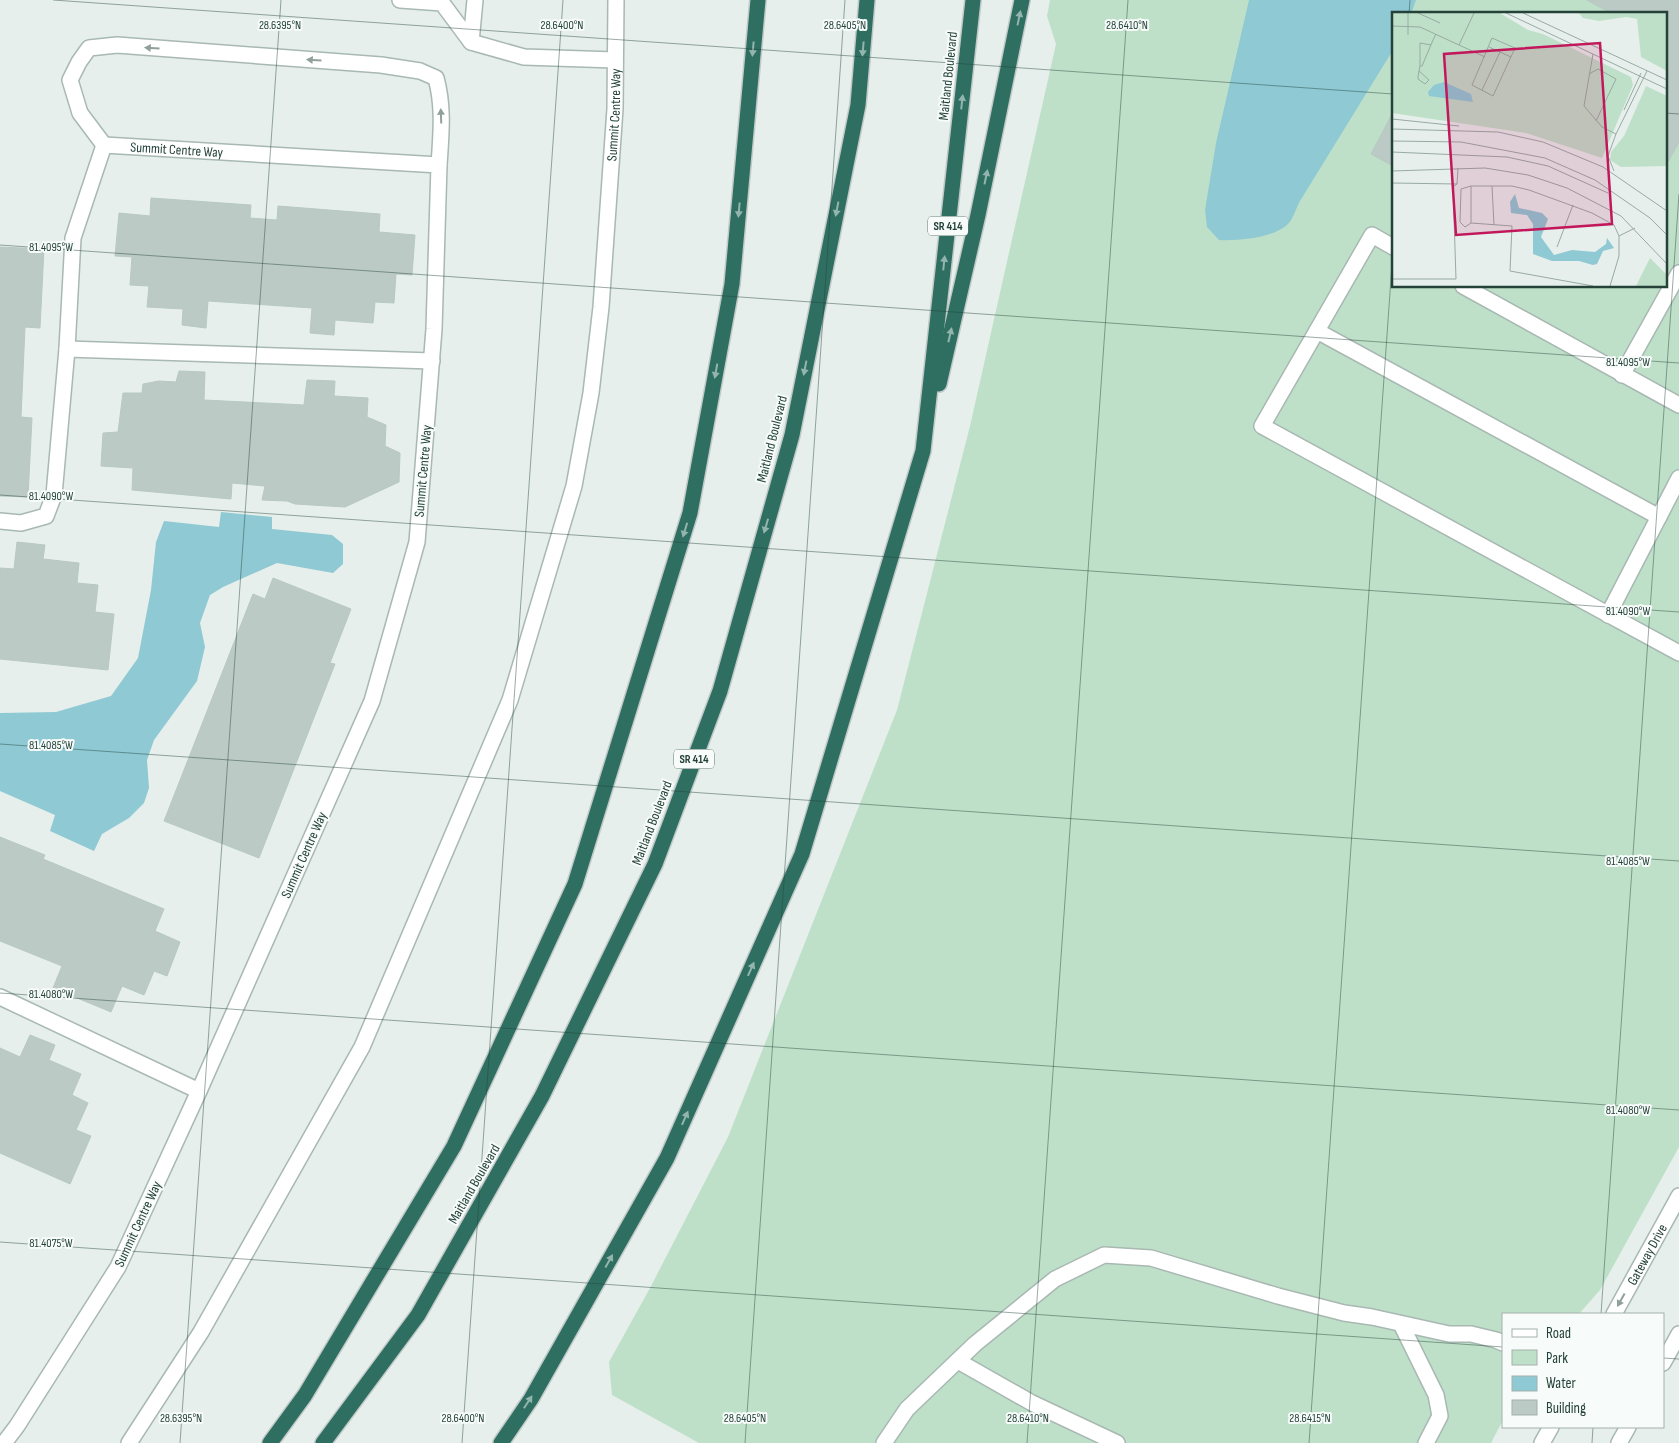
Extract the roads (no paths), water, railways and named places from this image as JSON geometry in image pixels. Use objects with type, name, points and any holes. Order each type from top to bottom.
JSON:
[{"type":"highway","points":[[270,1443],[305,1395],[454,1146],[575,884],[690,513],[732,284],[758,0]]},
{"type":"highway","name":"Maitland Boulevard","points":[[324,1443],[418,1315],[542,1096],[654,864],[679,800],[720,691],[792,435],[858,105],[867,0]]},
{"type":"highway","name":"Maitland Boulevard","points":[[501,1443],[531,1399],[667,1158],[802,854],[924,451],[973,0]]},
{"type":"highway","points":[[924,451],[978,215],[1022,0]]},
{"type":"street","points":[[400,0],[442,3],[471,42],[524,57],[615,60]]},
{"type":"street","points":[[471,42],[475,0]]},
{"type":"street","name":"Summit Centre Way","points":[[128,1443],[200,1332],[362,1046],[510,700],[574,486],[591,393],[602,297],[615,108],[616,0]]},
{"type":"street","points":[[0,521],[21,523],[46,516],[54,495],[73,238],[104,145],[80,113],[70,80],[89,48],[117,45],[381,65],[420,72],[436,78],[441,95],[442,127],[439,165]]},
{"type":"street","name":"Summit Centre Way","points":[[4,1443],[17,1426],[118,1267],[199,1091],[372,701],[417,542],[432,361],[435,320],[439,165],[104,145]]},
{"type":"street","points":[[1392,246],[1372,235],[1262,426],[1679,654]]},
{"type":"street","points":[[1622,375],[1679,273]]},
{"type":"street","points":[[1467,288],[1679,405]]},
{"type":"street","points":[[1317,331],[1659,517]]},
{"type":"street","points":[[66,349],[432,361]]},
{"type":"street","points":[[1608,616],[1679,478]]},
{"type":"street","points":[[0,997],[199,1091]]},
{"type":"street","name":"Gateway Drive","points":[[1615,1313],[1679,1196]]},
{"type":"street","points":[[884,1443],[907,1409],[975,1344],[1055,1279],[1104,1255],[1151,1258],[1278,1296],[1344,1313],[1372,1317],[1449,1334],[1471,1334],[1502,1343]]},
{"type":"street","points":[[1401,1324],[1436,1395],[1440,1416],[1426,1443]]},
{"type":"street","points":[[1664,1362],[1679,1334]]},
{"type":"street","points":[[958,1361],[1032,1403],[1117,1443]]},
{"type":"street","points":[[1542,1443],[1550,1428]]},
{"type":"street","points":[[1619,1443],[1627,1428]]},
{"type":"water","points":[[1249,0],[1416,0],[1412,12],[1392,12],[1392,52],[1287,225],[1264,236],[1236,240],[1219,240],[1207,227],[1205,210],[1216,143]]},
{"type":"water","points":[[221,512],[272,517],[272,529],[332,535],[343,544],[343,564],[333,573],[277,563],[223,587],[210,595],[200,623],[205,647],[197,681],[154,740],[147,760],[149,788],[144,803],[129,818],[102,834],[94,851],[50,831],[55,815],[0,791],[0,713],[56,712],[111,696],[138,658],[151,590],[156,542],[164,521],[219,527]]}]
